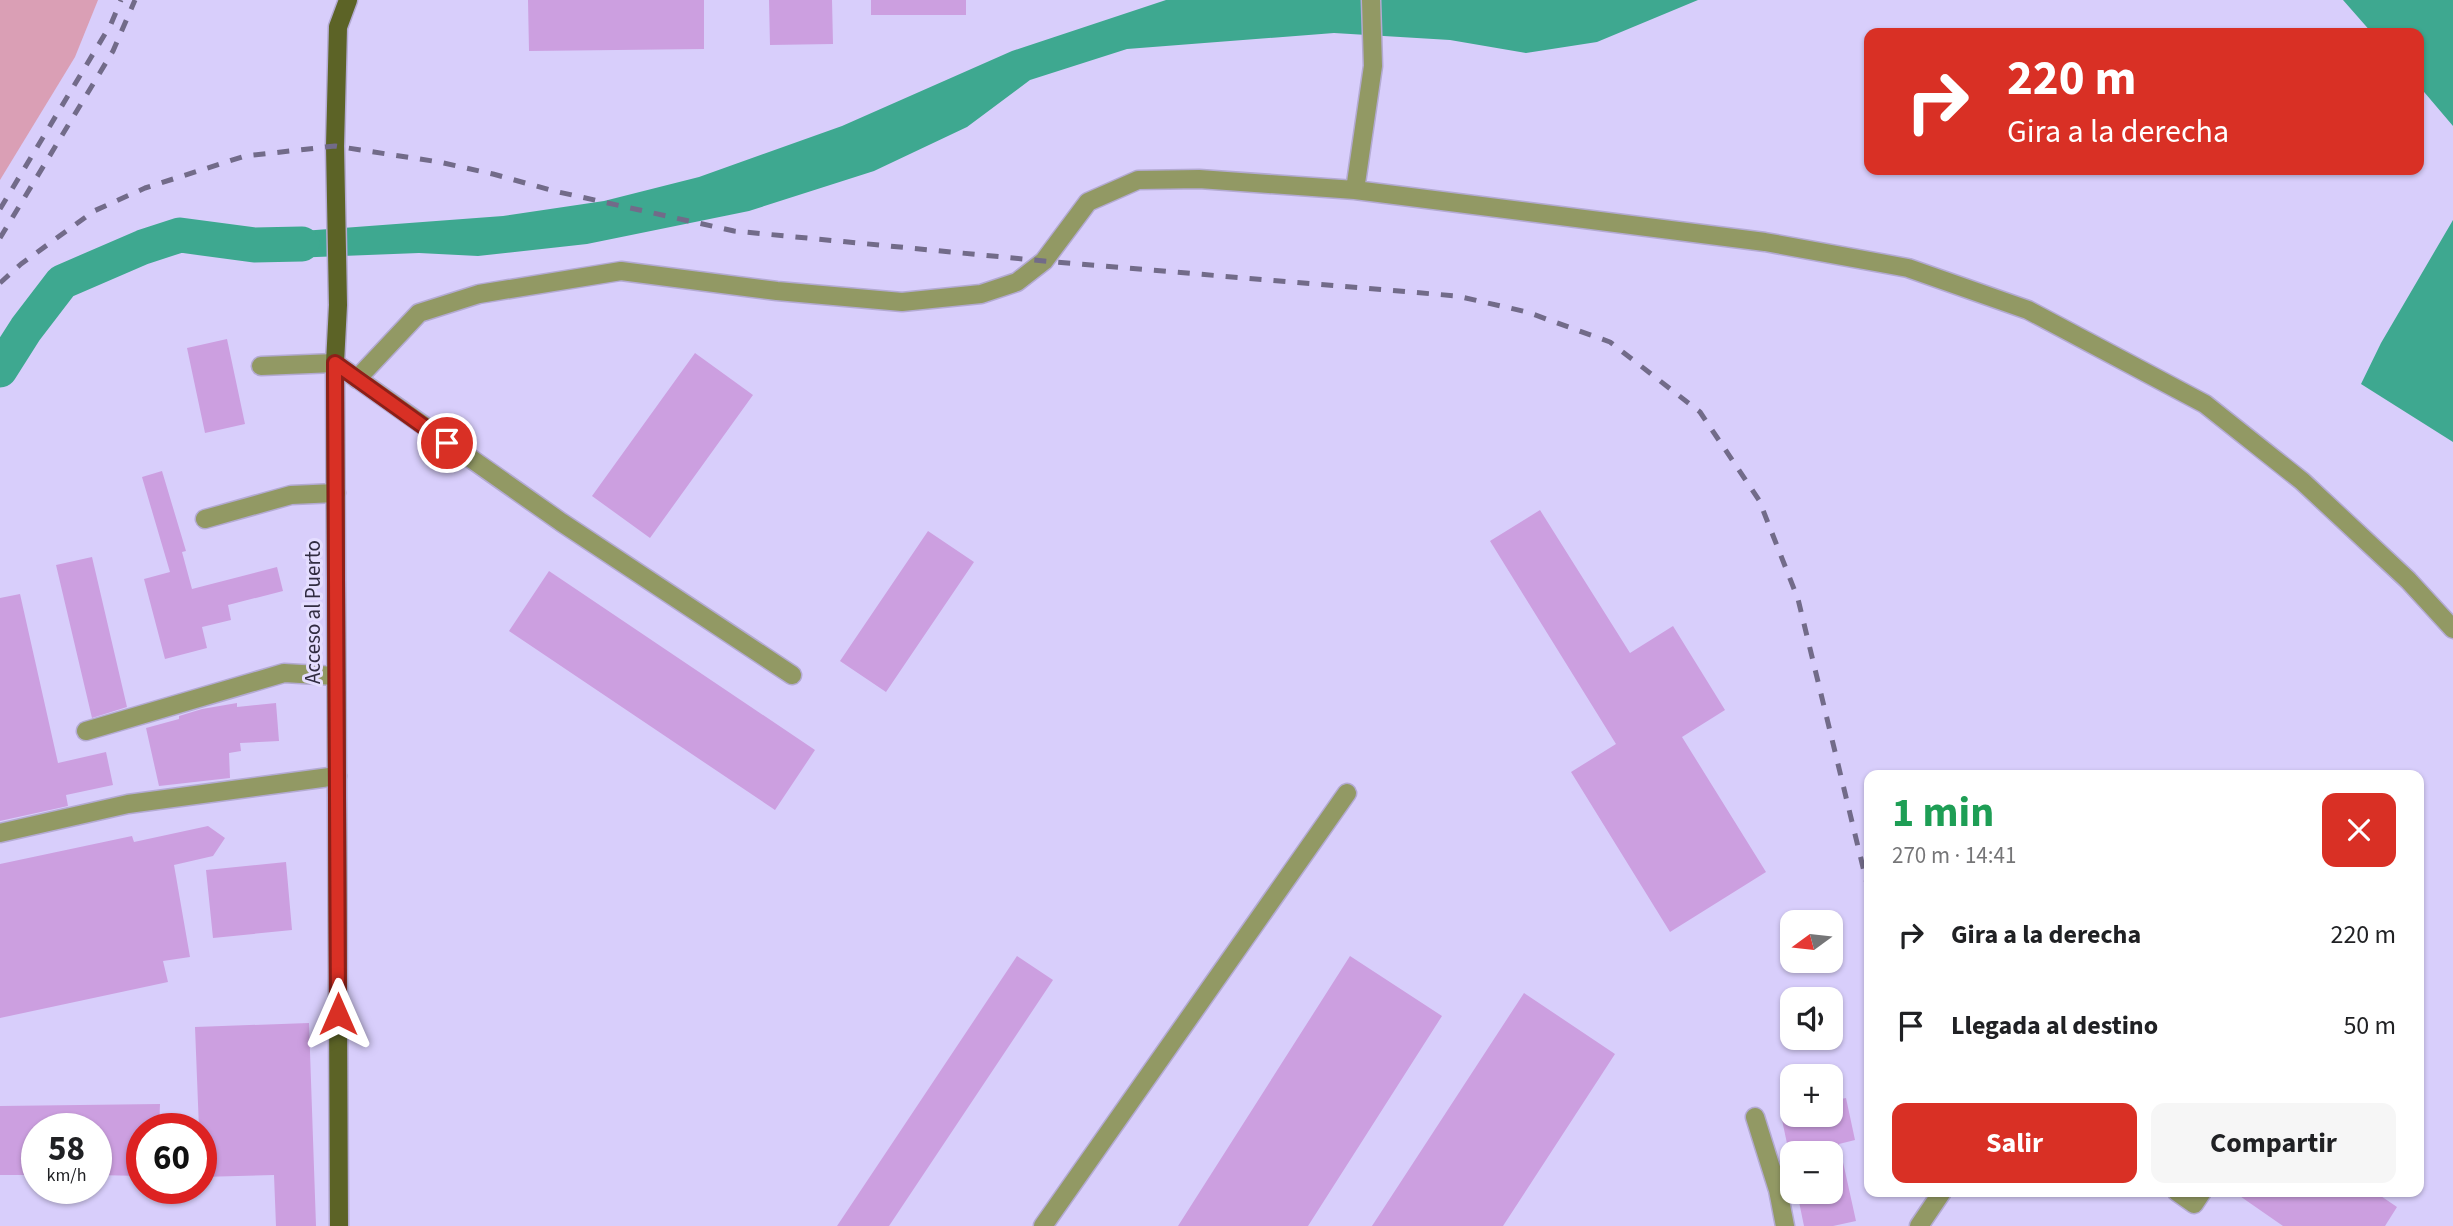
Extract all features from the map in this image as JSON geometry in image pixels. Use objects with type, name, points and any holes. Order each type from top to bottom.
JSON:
[{"type":"main road","name":"Acceso al Puerto","points":[[340,1226],[335,493],[338,305],[336,170],[338,27],[348,0]]},
{"type":"street","points":[[1355,190],[1373,66],[1371,0]]},
{"type":"street","points":[[357,379],[419,313],[479,294],[621,271],[777,291],[902,302],[981,294],[1017,282],[1044,261],[1088,202],[1138,180],[1199,180],[1355,190],[1765,242],[1908,268],[2028,310],[2205,404],[2302,481],[2408,580],[2453,629]]},
{"type":"street","points":[[261,366],[335,363],[561,522],[792,675]]},
{"type":"street","points":[[205,519],[291,495],[335,493]]},
{"type":"street","points":[[86,731],[284,673],[336,677]]},
{"type":"street","points":[[0,833],[128,804],[337,776]]},
{"type":"street","points":[[1043,1226],[1347,793]]},
{"type":"street","points":[[1755,1116],[1778,1190],[1785,1226]]},
{"type":"street","points":[[1919,1226],[1939,1197]]},
{"type":"street","points":[[2184,1197],[2194,1204],[2199,1197]]},
{"type":"shaded area","points":[[0,0],[98,0],[75,57],[0,180]]},
{"type":"shaded area","points":[[1166,0],[1698,0],[1597,42],[1526,53],[1450,40],[1334,33],[1127,49],[1030,80],[967,127],[874,171],[749,211],[587,244],[478,256],[419,253],[291,258],[254,245],[289,232],[503,216],[604,201],[699,177],[842,126],[1012,51]]},
{"type":"shaded area","points":[[2343,0],[2453,0],[2453,126],[2424,92],[2424,28],[2368,28]]},
{"type":"shaded area","points":[[2453,220],[2453,442],[2361,384],[2381,343]]},
{"type":"building","points":[[528,0],[704,0],[704,49],[529,51]]},
{"type":"building","points":[[769,0],[832,0],[833,44],[770,45]]},
{"type":"building","points":[[871,0],[966,0],[966,15],[871,15]]},
{"type":"building","points":[[227,339],[245,424],[205,433],[187,348]]},
{"type":"building","points":[[695,353],[753,395],[650,538],[592,496]]},
{"type":"building","points":[[162,471],[186,551],[182,552],[192,589],[277,567],[283,591],[228,605],[231,620],[202,627],[207,648],[165,659],[144,579],[170,572],[142,477]]},
{"type":"building","points":[[1540,510],[1630,653],[1673,626],[1725,710],[1682,737],[1766,872],[1670,932],[1571,772],[1616,744],[1490,541]]},
{"type":"building","points":[[928,531],[974,562],[886,692],[840,661]]},
{"type":"building","points":[[92,557],[127,707],[92,718],[56,565]]},
{"type":"building","points":[[549,571],[815,750],[775,810],[509,631]]},
{"type":"building","points":[[20,594],[58,763],[106,752],[113,785],[66,795],[68,806],[0,821],[0,598]]},
{"type":"building","points":[[237,703],[237,707],[276,703],[279,741],[240,743],[241,751],[229,753],[230,778],[159,786],[146,728],[202,709]]},
{"type":"building","points":[[208,826],[225,838],[213,856],[174,865],[190,957],[163,961],[168,982],[0,1018],[0,864],[132,836],[134,842]]},
{"type":"building","points":[[286,862],[292,930],[213,938],[206,870]]},
{"type":"building","points":[[1017,956],[1053,980],[889,1226],[837,1226]]},
{"type":"building","points":[[1350,956],[1442,1016],[1308,1226],[1178,1226]]},
{"type":"building","points":[[1524,993],[1615,1054],[1503,1226],[1372,1226]]},
{"type":"building","points":[[309,1023],[316,1226],[276,1226],[274,1175],[217,1177],[217,1113],[198,1113],[195,1027]]},
{"type":"building","points":[[1846,1098],[1855,1140],[1843,1143],[1786,1141],[1784,1127],[1843,1127],[1843,1099]]},
{"type":"building","points":[[160,1104],[160,1113],[126,1113],[126,1176],[112,1175],[112,1113],[21,1113],[21,1175],[0,1175],[0,1106]]},
{"type":"building","points":[[1843,1162],[1856,1221],[1833,1226],[1804,1226],[1799,1204],[1843,1204]]},
{"type":"building","points":[[2241,1197],[2382,1197],[2397,1207],[2385,1226],[2283,1226]]},
{"type":"waterway","points":[[0,370],[26,329],[62,282],[143,247],[180,235],[254,245],[302,244]]},
{"type":"railway","points":[[0,209],[111,24],[121,0]]},
{"type":"railway","points":[[0,238],[113,51],[135,0]]},
{"type":"railway","points":[[0,283],[21,264],[94,211],[145,188],[245,156],[335,146],[439,162],[734,231],[1044,261],[1457,296],[1527,312],[1610,342],[1700,412],[1759,500],[1798,599],[1864,871]]},
{"type":"route","points":[[338,1014],[335,363],[447,443]]}]
